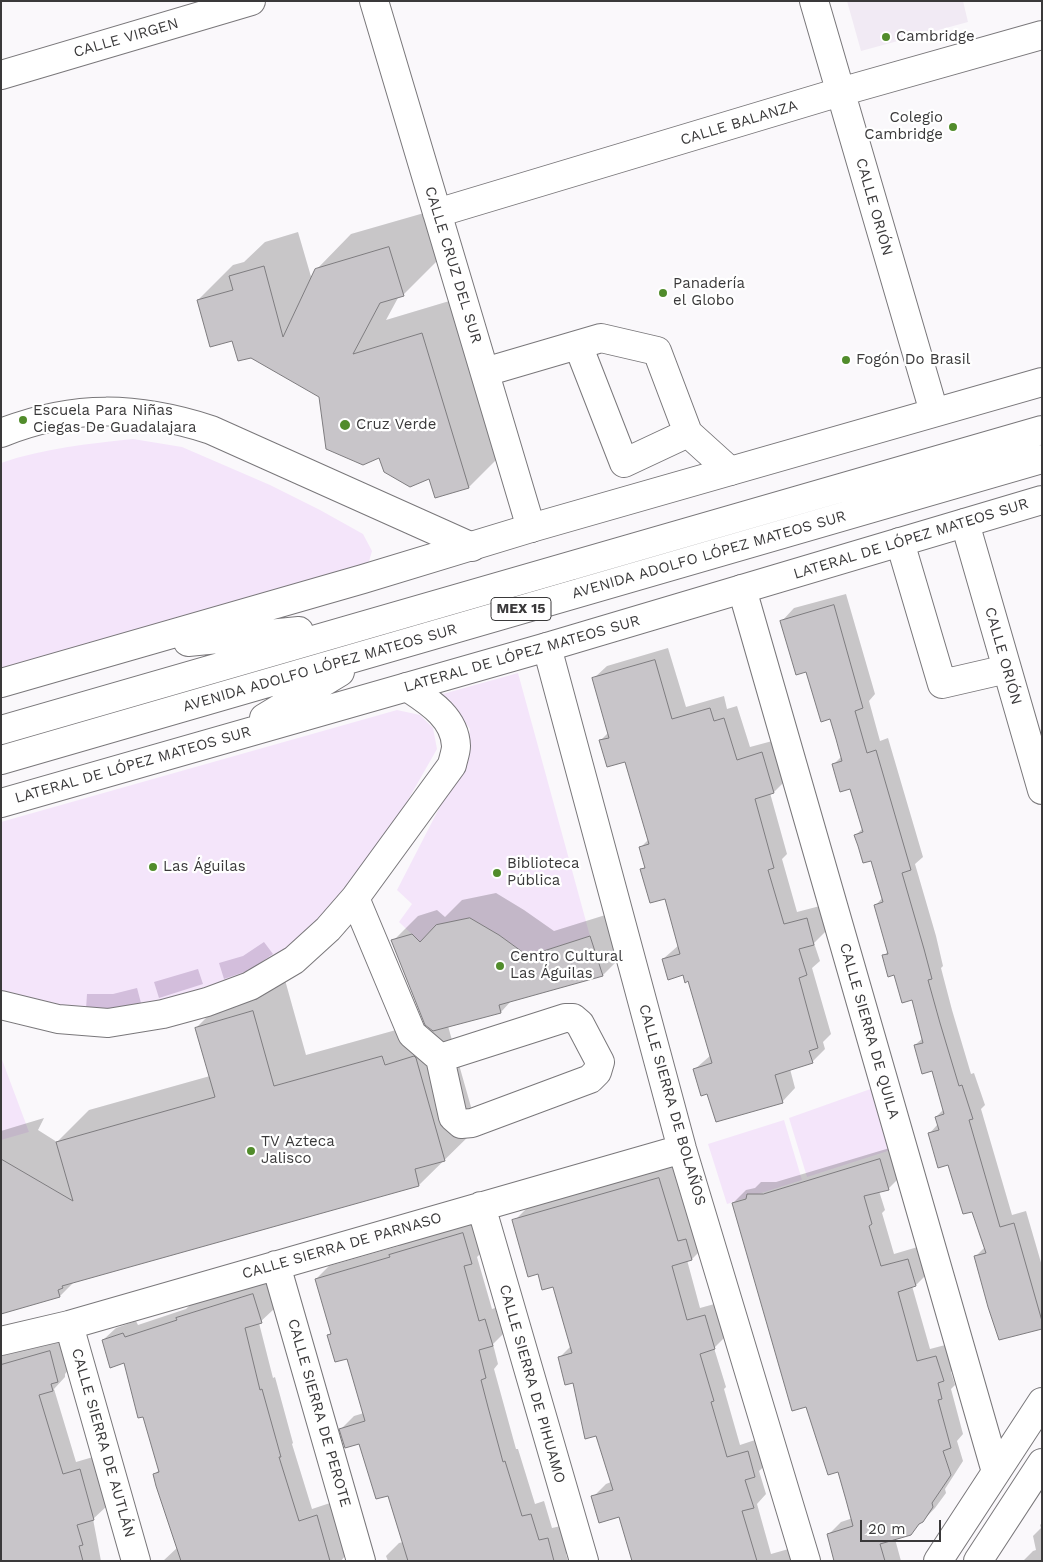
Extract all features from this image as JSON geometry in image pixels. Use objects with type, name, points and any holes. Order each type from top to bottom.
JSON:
[{"type":"street","name":"CALLE VIRGEN","points":[[1,75],[251,1]]},
{"type":"street","name":"CALLE CRUZ DEL SUR","points":[[374,1],[531,528]]},
{"type":"street","name":"CALLE ORIÓN","points":[[814,1],[934,412]]},
{"type":"street","name":"CALLE BALANZA","points":[[437,213],[840,92],[1042,35]]},
{"type":"street","points":[[484,372],[602,338],[657,351],[688,433],[730,471]]},
{"type":"street","points":[[578,345],[624,463],[688,433]]},
{"type":"street","points":[[1,683],[472,547],[531,528],[1042,382]]},
{"type":"street","points":[[1,433],[21,425],[56,416],[88,412],[120,411],[153,414],[182,421],[211,430],[472,547]]},
{"type":"street","name":"AVENIDA ADOLFO LÓPEZ MATEOS SUR","points":[[1,730],[1042,430]]},
{"type":"street","name":"AVENIDA ADOLFO LÓPEZ MATEOS SUR","points":[[1,760],[1042,459]]},
{"type":"street","name":"LATERAL DE LÓPEZ MATEOS SUR","points":[[1,803],[547,647],[1042,500]]},
{"type":"street","name":"CALLE ORIÓN","points":[[965,523],[1042,790]]},
{"type":"street","points":[[900,542],[942,684],[1007,668]]},
{"type":"street","name":"CALLE SIERRA DE QUILA","points":[[742,589],[996,1472]]},
{"type":"street","points":[[118,649],[368,624]]},
{"type":"street","name":"CALLE SIERRA DE BOLAÑOS","points":[[547,647],[682,1149],[806,1561]]},
{"type":"street","points":[[232,737],[373,652]]},
{"type":"street","points":[[1,1005],[58,1019],[108,1023],[163,1014],[207,1002],[250,986],[294,960],[328,929],[355,898],[452,765],[456,747],[454,730],[445,717],[429,702],[408,687]]},
{"type":"street","points":[[355,898],[412,1034],[440,1058],[453,1117],[461,1124],[472,1123],[590,1079],[597,1072],[600,1062],[580,1024],[573,1018],[440,1058]]},
{"type":"street","name":"CALLE SIERRA DE PARNASO","points":[[1,1342],[69,1325],[682,1149]]},
{"type":"street","name":"CALLE SIERRA DE PIHUAMO","points":[[481,1206],[584,1561]]},
{"type":"street","name":"CALLE SIERRA DE PEROTE","points":[[276,1265],[361,1561]]},
{"type":"street","name":"CALLE SIERRA DE AUTLÁN","points":[[69,1325],[136,1561]]},
{"type":"street","points":[[938,1561],[1042,1402]]},
{"type":"street","points":[[981,1559],[1042,1463]]},
{"type":"shaded area","name":"Cambridge","points":[[847,1],[963,1],[968,22],[861,51]]},
{"type":"shaded area","points":[[133,439],[182,447],[270,485],[320,510],[363,534],[372,551],[368,565],[1,668],[1,463],[50,450]]},
{"type":"shaded area","points":[[518,673],[590,936],[528,956],[499,935],[470,918],[436,925],[420,942],[399,922],[412,904],[397,890],[466,756],[470,729],[459,714],[432,697]]},
{"type":"shaded area","points":[[397,710],[420,715],[433,728],[437,749],[404,807],[306,939],[268,965],[178,998],[129,1011],[78,1012],[1,991],[1,822]]},
{"type":"shaded area","points":[[264,942],[273,954],[250,970],[224,979],[219,963],[243,956]]},
{"type":"shaded area","points":[[198,969],[203,984],[159,998],[154,982]]},
{"type":"shaded area","points":[[137,988],[141,1003],[114,1010],[86,1009],[87,994],[113,994]]},
{"type":"shaded area","points":[[1,1057],[29,1132],[1,1140]]},
{"type":"shaded area","points":[[879,1086],[897,1148],[807,1177],[789,1118]]},
{"type":"shaded area","points":[[784,1120],[802,1180],[727,1204],[708,1144]]},
{"type":"building","points":[[389,247],[404,296],[380,303],[353,354],[422,333],[469,488],[435,498],[429,479],[410,487],[384,472],[379,458],[363,465],[326,449],[319,397],[251,358],[238,361],[232,341],[210,347],[197,300],[233,290],[229,276],[264,266],[283,337],[315,269]]},
{"type":"building","points":[[834,605],[863,708],[855,711],[867,753],[876,750],[911,870],[902,873],[932,979],[928,980],[940,1023],[959,1086],[962,1085],[973,1119],[969,1120],[1000,1227],[1014,1223],[1042,1321],[1042,1329],[999,1340],[974,1256],[986,1253],[972,1212],[963,1214],[948,1165],[938,1168],[928,1133],[939,1130],[935,1117],[944,1114],[932,1071],[922,1074],[914,1045],[923,1043],[912,1000],[902,1003],[894,975],[888,977],[882,955],[888,954],[874,905],[883,902],[871,861],[863,863],[854,835],[863,832],[850,789],[840,792],[832,764],[842,761],[830,719],[821,722],[806,672],[796,675],[780,621]]},
{"type":"building","points":[[655,660],[672,719],[710,708],[714,721],[724,718],[737,760],[762,752],[774,793],[755,799],[774,868],[768,870],[784,924],[807,918],[814,945],[799,949],[807,975],[799,978],[818,1048],[809,1051],[813,1063],[775,1075],[783,1103],[716,1122],[707,1094],[701,1096],[693,1069],[712,1063],[688,981],[685,983],[683,975],[668,980],[662,959],[680,954],[665,899],[650,903],[640,869],[645,868],[639,847],[649,844],[625,762],[607,767],[599,740],[609,738],[592,678]]},
{"type":"building","name":"Centro Cultural Las Águilas","points":[[470,918],[499,935],[528,956],[590,936],[603,976],[499,1005],[501,1013],[433,1031],[425,1025],[391,940],[412,934],[420,942],[436,925]]},
{"type":"building","name":"TV Azteca Jalisco","points":[[253,1011],[274,1086],[382,1056],[385,1065],[414,1056],[445,1161],[415,1169],[419,1186],[62,1286],[63,1288],[58,1290],[60,1297],[1,1314],[1,1159],[73,1201],[56,1142],[215,1097],[195,1028]]},
{"type":"building","points":[[880,1159],[889,1190],[864,1196],[872,1224],[869,1226],[881,1266],[908,1259],[916,1286],[898,1292],[917,1361],[936,1356],[944,1381],[938,1383],[942,1399],[938,1400],[951,1448],[943,1451],[951,1475],[932,1503],[933,1507],[923,1522],[919,1524],[911,1535],[880,1544],[885,1561],[834,1561],[827,1534],[853,1526],[846,1500],[838,1472],[828,1475],[806,1407],[792,1411],[732,1203],[746,1199],[747,1194],[763,1194]]},
{"type":"building","points":[[659,1178],[678,1241],[686,1239],[692,1260],[672,1266],[687,1320],[705,1315],[715,1349],[700,1354],[714,1401],[711,1402],[727,1457],[748,1451],[755,1477],[745,1480],[754,1508],[742,1511],[757,1561],[632,1561],[619,1517],[599,1523],[591,1496],[613,1490],[596,1436],[585,1439],[573,1383],[565,1385],[558,1357],[572,1353],[553,1287],[542,1290],[538,1274],[528,1277],[512,1220]]},
{"type":"building","points":[[463,1233],[472,1264],[464,1266],[479,1321],[485,1319],[493,1346],[479,1350],[486,1378],[481,1380],[503,1462],[505,1461],[522,1516],[531,1514],[539,1540],[548,1538],[554,1561],[408,1561],[388,1496],[376,1499],[359,1444],[345,1448],[339,1429],[365,1421],[347,1359],[335,1362],[327,1335],[331,1334],[315,1279]]},
{"type":"building","points":[[253,1294],[262,1323],[245,1328],[260,1390],[262,1389],[281,1457],[279,1457],[299,1521],[317,1515],[330,1561],[181,1561],[153,1474],[159,1472],[143,1417],[138,1418],[124,1363],[110,1368],[102,1340],[123,1333],[125,1337],[177,1320],[176,1318]]},
{"type":"building","points":[[50,1351],[58,1382],[51,1384],[53,1391],[39,1395],[63,1474],[80,1469],[94,1520],[77,1525],[83,1545],[79,1546],[83,1561],[1,1561],[1,1365]]},
{"type":"place","name":"Cambridge","points":[[886,37]]},
{"type":"place","name":"Colegio Cambridge","points":[[953,127]]},
{"type":"place","name":"Panadería el Globo","points":[[663,293]]},
{"type":"place","name":"Fogón Do Brasil","points":[[846,360]]},
{"type":"place","name":"Escuela Para Niñas Ciegas De Guadalajara","points":[[23,420]]},
{"type":"place","name":"Cruz Verde","points":[[345,425]]},
{"type":"place","name":"Las Águilas","points":[[153,867]]},
{"type":"place","name":"Biblioteca Pública","points":[[497,873]]},
{"type":"place","name":"Centro Cultural Las Águilas","points":[[500,966]]},
{"type":"place","name":"TV Azteca Jalisco","points":[[251,1151]]}]
